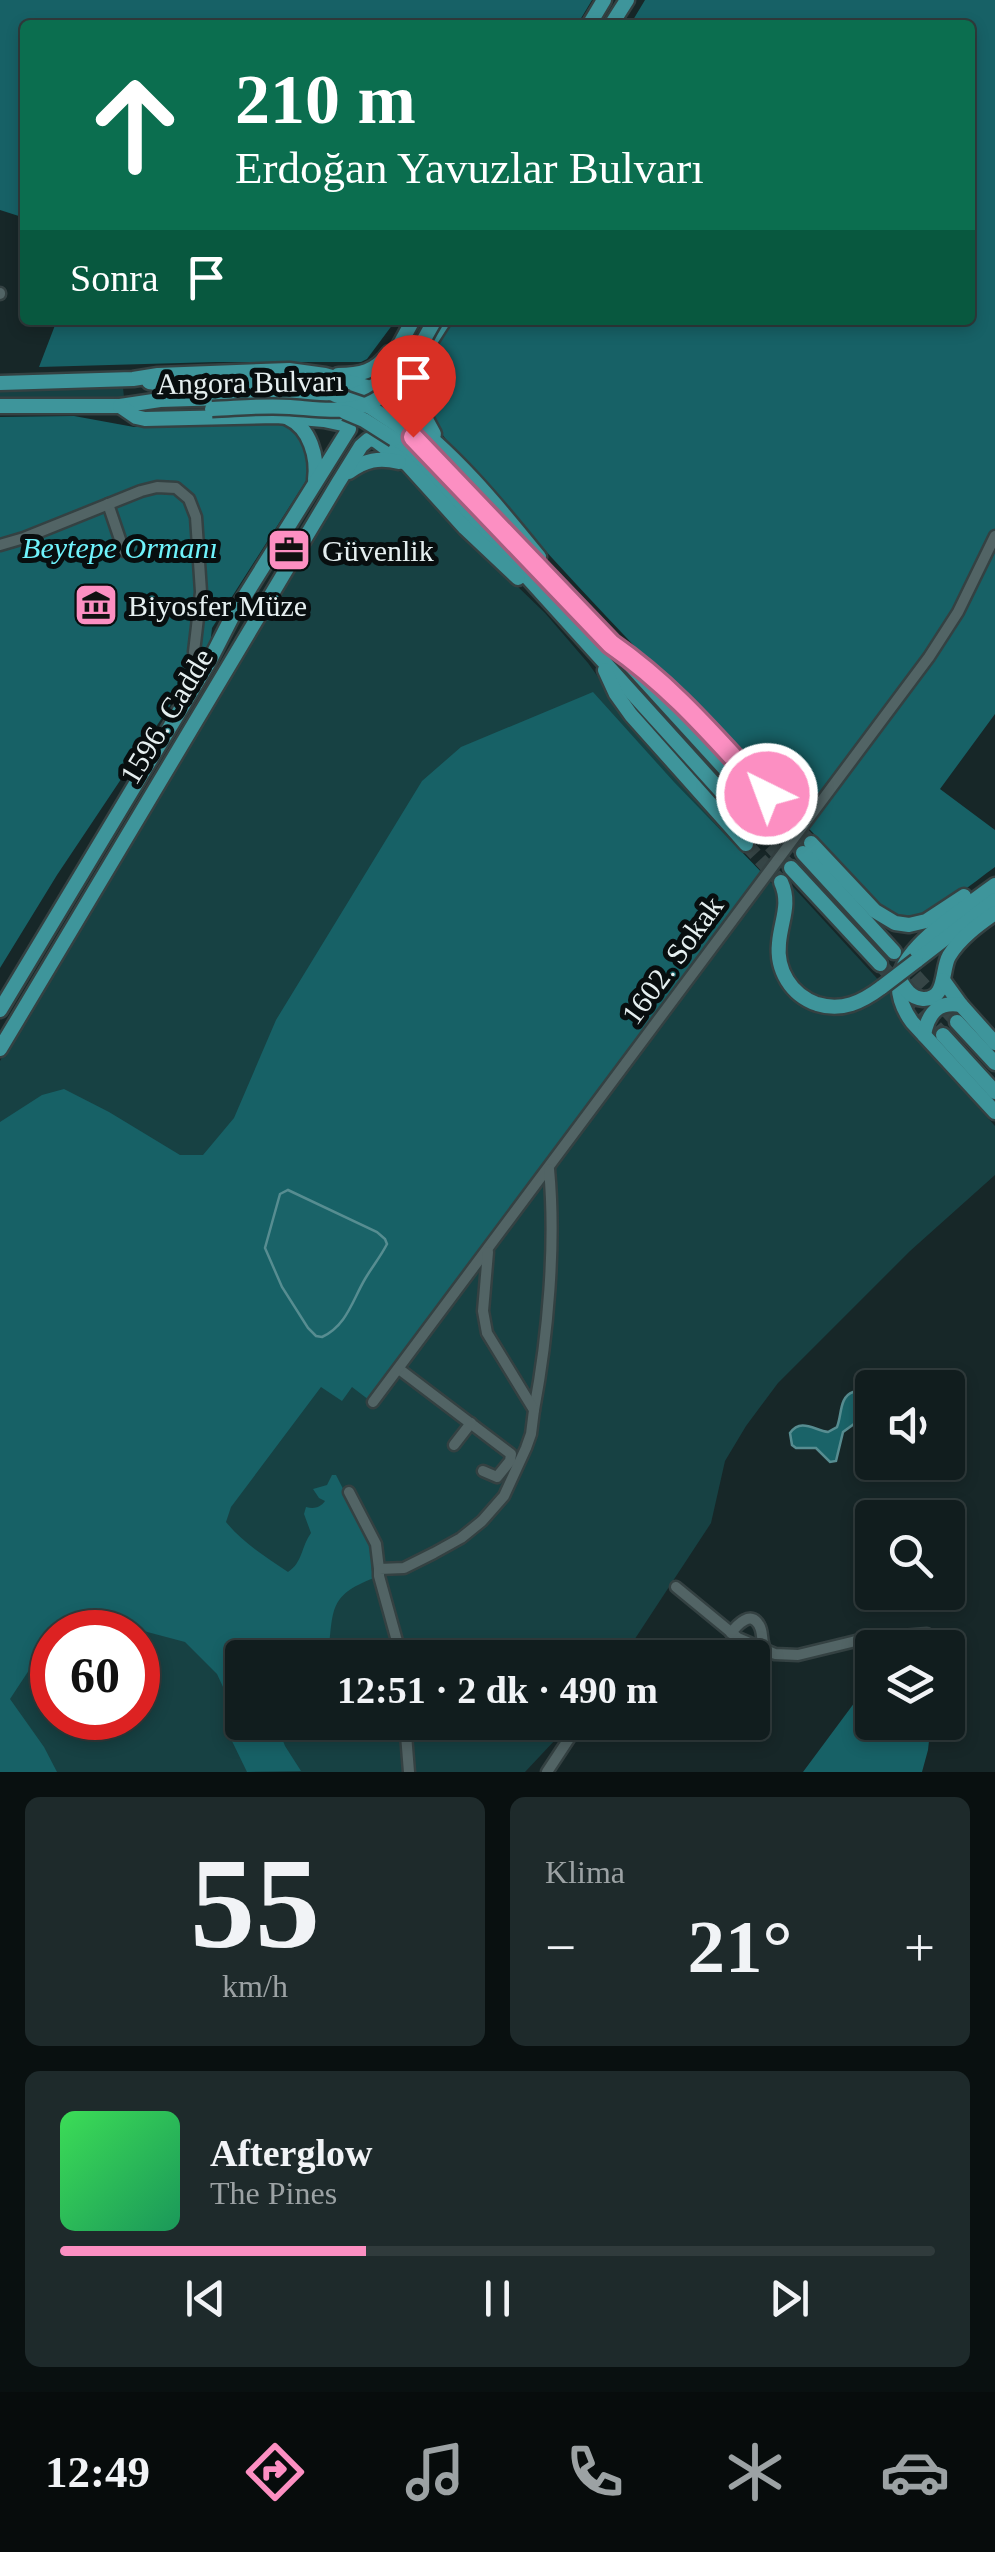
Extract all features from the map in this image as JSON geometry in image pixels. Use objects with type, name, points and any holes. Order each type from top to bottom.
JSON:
[{"type":"main road","points":[[330,376],[376,368],[412,325]]},
{"type":"main road","name":"1596. Cadde","points":[[374,391],[413,325]]},
{"type":"main road","name":"1596. Cadde","points":[[0,1049],[361,446],[388,434],[392,428],[414,366],[436,325]]},
{"type":"main road","name":"1596. Cadde","points":[[0,1010],[348,427],[345,410],[351,397],[362,389],[374,391],[399,380],[436,325]]},
{"type":"main road","points":[[414,366],[420,408],[445,451]]},
{"type":"main road","name":"Angora Bulvarı","points":[[120,406],[142,412],[288,407],[342,411],[362,406],[374,391],[330,376],[289,370],[158,374],[133,379]]},
{"type":"main road","points":[[330,376],[342,392],[334,414],[330,407]]},
{"type":"main road","name":"Angora Bulvarı","points":[[0,383],[133,379],[188,385],[303,386],[348,427]]},
{"type":"main road","points":[[374,391],[388,394],[396,408],[445,451],[532,548],[571,602]]},
{"type":"main road","name":"Angora Bulvarı","points":[[0,406],[120,406],[160,400],[257,397],[330,407]]},
{"type":"main road","name":"Angora Bulvarı","points":[[120,406],[145,420],[287,417],[330,407]]},
{"type":"main road","points":[[330,407],[398,434],[443,466],[771,809]]},
{"type":"main road","points":[[287,417],[301,426],[309,441],[316,462],[314,484]]},
{"type":"main road","points":[[348,427],[408,465],[486,548],[564,617]]},
{"type":"main road","points":[[398,434],[756,830]]},
{"type":"main road","points":[[338,483],[368,460],[389,459],[408,465]]},
{"type":"main road","points":[[288,536],[295,538],[296,556],[278,560],[276,545],[288,536]]},
{"type":"main road","points":[[599,656],[616,694],[632,715],[746,844]]},
{"type":"main road","points":[[906,956],[807,848],[876,912],[902,924],[926,921],[995,881]]},
{"type":"main road","points":[[792,868],[880,964]]},
{"type":"main road","points":[[781,882],[787,901],[778,947],[786,978],[796,992],[818,1004],[842,1007],[882,987],[922,940],[995,881]]},
{"type":"main road","points":[[995,900],[906,956],[900,980],[902,1006],[995,1112]]},
{"type":"main road","points":[[900,980],[911,995],[926,1000],[938,993],[946,963],[958,944],[995,912]]},
{"type":"main road","points":[[944,980],[995,1043]]},
{"type":"main road","points":[[924,1035],[934,1010],[944,1004],[961,1005]]},
{"type":"main road","points":[[957,1022],[995,1063]]},
{"type":"main road","points":[[944,1035],[995,1092]]},
{"type":"street","points":[[0,545],[157,487],[176,488],[189,499],[196,517],[202,592],[194,652],[209,662]]},
{"type":"street","points":[[108,504],[124,551]]},
{"type":"street","name":"1602. Sokak","points":[[373,1402],[937,646],[995,536]]},
{"type":"street","points":[[380,1569],[404,1568],[461,1538],[504,1496],[516,1475],[531,1434],[548,1309],[549,1168]]},
{"type":"street","points":[[488,1251],[483,1311],[487,1333],[534,1410]]},
{"type":"street","points":[[399,1369],[510,1454],[510,1461],[498,1477],[483,1472]]},
{"type":"street","points":[[454,1445],[471,1423]]},
{"type":"street","points":[[349,1492],[376,1544],[378,1576],[397,1640]]},
{"type":"street","points":[[676,1586],[742,1640]]},
{"type":"street","points":[[732,1633],[747,1618],[755,1620],[760,1640]]},
{"type":"street","points":[[753,1640],[760,1630]]},
{"type":"street","points":[[770,1652],[798,1655],[855,1640]]},
{"type":"street","points":[[406,1740],[409,1772]]},
{"type":"street","points":[[547,1772],[568,1740]]},
{"type":"shaded area","points":[[123,387],[124,398],[0,401],[0,389]]},
{"type":"shaded area","points":[[379,465],[408,474],[545,613],[588,663],[641,737],[742,846],[741,851],[776,888],[784,877],[895,998],[899,1019],[995,1126],[995,1175],[910,1251],[778,1383],[725,1461],[711,1523],[634,1640],[225,1640],[225,1740],[555,1740],[525,1772],[0,1772],[0,1061],[356,473]]},
{"type":"shaded area","points":[[288,1190],[377,1232],[387,1244],[343,1319],[322,1337],[308,1328],[282,1287],[265,1248],[280,1194]]},
{"type":"shaded area","points":[[855,1392],[855,1424],[843,1432],[836,1461],[830,1462],[816,1448],[792,1445],[790,1433],[799,1426],[828,1432],[837,1427],[848,1394]]},
{"type":"green space","points":[[0,0],[592,0],[580,20],[20,20],[20,216],[0,210]]},
{"type":"green space","points":[[645,0],[995,0],[995,714],[940,789],[995,830],[995,867],[948,901],[920,915],[896,916],[883,908],[613,623],[458,455],[429,410],[424,383],[432,352],[449,325],[975,325],[975,20],[633,20]]},
{"type":"green space","points":[[55,325],[392,325],[361,362],[39,367]]},
{"type":"green space","name":"Beytepe Ormanı","points":[[74,416],[134,427],[200,421],[286,423],[301,435],[311,473],[212,628],[210,646],[57,875],[0,968],[0,417]]},
{"type":"green space","points":[[593,692],[763,874],[369,1400],[352,1387],[342,1401],[321,1387],[231,1507],[226,1522],[247,1543],[288,1572],[297,1564],[311,1533],[304,1514],[306,1507],[317,1507],[325,1501],[313,1489],[327,1485],[336,1475],[372,1546],[379,1576],[342,1597],[333,1615],[330,1640],[225,1640],[225,1691],[217,1674],[185,1642],[160,1635],[160,1610],[30,1610],[30,1669],[10,1699],[30,1727],[30,1740],[39,1740],[57,1772],[0,1772],[0,1122],[42,1095],[64,1089],[180,1155],[203,1155],[234,1118],[276,1020],[422,781],[461,747]]},
{"type":"green space","points":[[855,1702],[855,1740],[929,1740],[922,1772],[803,1772]]},
{"type":"green space","points":[[231,1740],[283,1740],[301,1771],[247,1772]]},
{"type":"tunnel","points":[[775,804],[811,843]]},
{"type":"tunnel","points":[[767,815],[803,853]]},
{"type":"tunnel","points":[[756,830],[789,866]]},
{"type":"tunnel","points":[[746,844],[781,882]]},
{"type":"tunnel","points":[[901,960],[957,1022]]},
{"type":"tunnel","points":[[880,964],[943,1035]]},
{"type":"place","name":"Güvenlik","points":[[289,550]]},
{"type":"place","name":"Biyosfer Müze","points":[[96,605]]},
{"type":"route","points":[[413,437],[611,644],[678,698],[767,794]]}]
